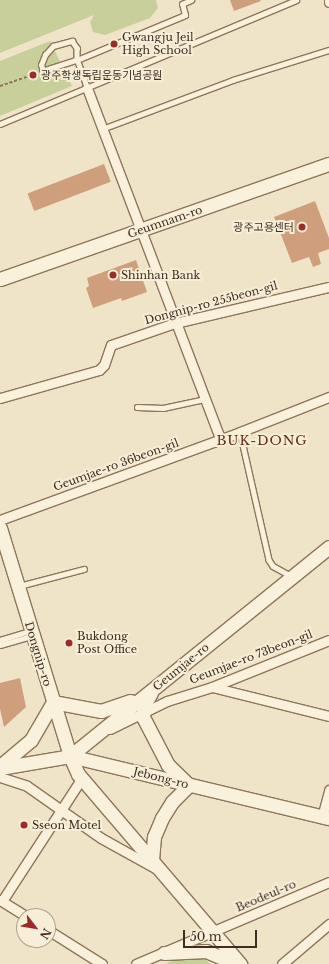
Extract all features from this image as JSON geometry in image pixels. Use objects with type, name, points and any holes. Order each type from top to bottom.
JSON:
[{"type":"street","points":[[87,88],[139,231],[220,439]]},
{"type":"street","name":"Geumnam-ro","points":[[0,279],[329,164]]},
{"type":"street","name":"Dongnip-ro 255beon-gil","points":[[0,398],[99,370],[104,365],[111,345],[175,323],[329,288]]},
{"type":"street","name":"Geumjae-ro 36beon-gil","points":[[0,520],[329,399]]},
{"type":"street","name":"Dongnip-ro","points":[[1,534],[70,756],[82,778],[240,964]]},
{"type":"street","name":"Geumjae-ro","points":[[70,756],[329,547]]},
{"type":"street","name":"Geumjae-ro 73beon-gil","points":[[94,736],[167,701],[212,687],[329,640]]},
{"type":"street","points":[[212,687],[329,716]]},
{"type":"street","points":[[0,767],[31,740],[53,702],[93,710],[110,710],[152,691]]},
{"type":"street","points":[[152,691],[142,713],[168,765],[189,785],[172,802],[162,818],[154,837],[152,859]]},
{"type":"street","name":"Jebong-ro","points":[[0,767],[70,756],[325,817],[329,790]]},
{"type":"street","points":[[0,777],[27,786],[101,838],[164,873]]},
{"type":"street","points":[[16,910],[1,900],[82,778]]},
{"type":"street","name":"Beodeul-ro","points":[[136,964],[329,882]]},
{"type":"street","points":[[282,964],[329,925]]},
{"type":"street","points":[[56,935],[102,964]]},
{"type":"street","points":[[164,953],[206,951],[236,964]]},
{"type":"lane","points":[[87,88],[77,60],[77,48],[72,41],[60,43],[45,55],[41,65],[43,71],[77,60],[185,15],[182,4],[191,0]]},
{"type":"lane","points":[[0,124],[296,0]]},
{"type":"lane","points":[[102,129],[233,80],[329,50]]},
{"type":"lane","points":[[137,407],[163,408],[205,399]]},
{"type":"lane","points":[[240,432],[269,560],[272,566],[293,577]]},
{"type":"lane","points":[[17,587],[84,570]]},
{"type":"lane","points":[[0,640],[31,633]]},
{"type":"lane","points":[[0,645],[31,633]]},
{"type":"path","points":[[0,86],[43,71]]},
{"type":"green space","points":[[0,0],[156,0],[158,8],[150,18],[105,35],[93,32],[90,22],[94,15],[0,53]]},
{"type":"green space","name":"광주학생독립운동기념공원","points":[[50,41],[72,86],[0,116],[0,61]]},
{"type":"green space","points":[[185,956],[203,957],[210,964],[165,964]]},
{"type":"building","points":[[230,0],[260,0],[261,1],[234,11]]},
{"type":"building","points":[[104,164],[111,182],[34,211],[27,193]]},
{"type":"building","name":"광주고용센터","points":[[315,201],[329,238],[329,249],[318,253],[321,264],[313,267],[309,257],[292,263],[274,217]]},
{"type":"building","points":[[136,260],[147,292],[122,301],[121,298],[93,308],[86,288],[89,286],[87,278]]},
{"type":"building","points":[[20,678],[26,707],[4,727],[0,709],[0,683]]},
{"type":"place","name":"Gwangju Jeil High School","points":[[114,44]]},
{"type":"place","name":"광주학생독립운동기념공원","points":[[33,75]]},
{"type":"place","name":"광주고용센터","points":[[302,227]]},
{"type":"place","name":"Shinhan Bank","points":[[113,275]]},
{"type":"place","name":"Bukdong Post Office","points":[[69,643]]},
{"type":"place","name":"Sseon Motel","points":[[24,825]]},
{"type":"district","name":"BUK-DONG","points":[[262,441]]}]
